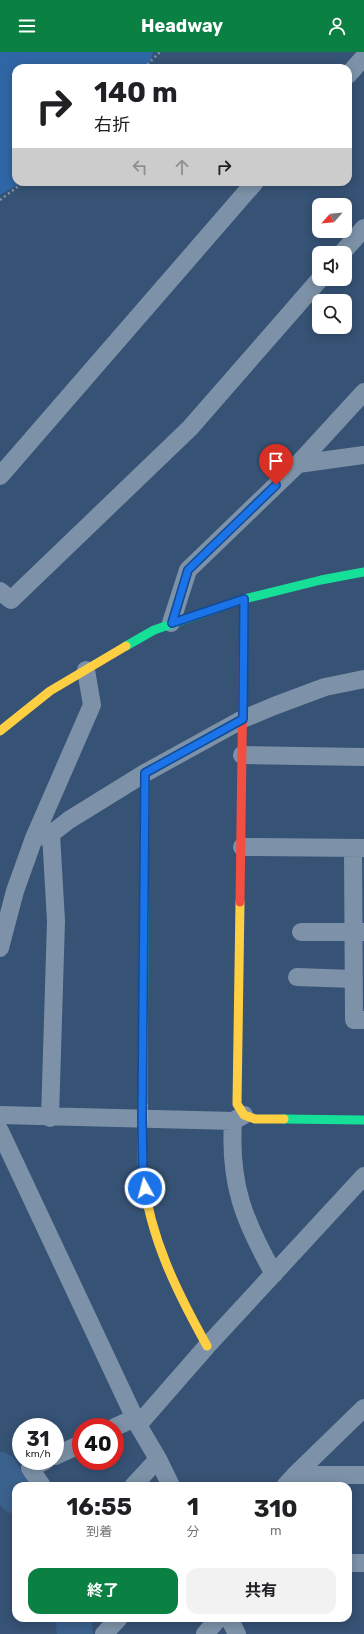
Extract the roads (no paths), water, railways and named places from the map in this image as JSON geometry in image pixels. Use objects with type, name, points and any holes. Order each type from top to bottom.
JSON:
[{"type":"street","points":[[352,71],[364,57]]},
{"type":"street","points":[[0,476],[252,186]]},
{"type":"street","points":[[348,246],[364,228]]},
{"type":"street","points":[[0,591],[11,600],[190,428],[314,286]]},
{"type":"street","points":[[172,623],[188,570],[298,464],[364,392]]},
{"type":"street","points":[[298,464],[364,455]]},
{"type":"street","points":[[0,732],[50,691],[154,630],[244,599],[321,580],[364,572]]},
{"type":"street","points":[[244,599],[238,1118],[232,1140],[234,1172],[238,1197],[256,1243],[274,1274]]},
{"type":"street","points":[[0,948],[15,891],[42,836],[92,705],[86,670]]},
{"type":"street","points":[[42,836],[145,773],[243,719],[325,688],[364,679]]},
{"type":"street","points":[[242,755],[364,757]]},
{"type":"street","points":[[145,773],[142,1119],[143,1175],[150,1216],[162,1255],[180,1295],[207,1346]]},
{"type":"street","points":[[42,836],[56,921],[50,1118]]},
{"type":"street","points":[[242,847],[359,848],[359,932],[354,978],[354,1020],[364,1020]]},
{"type":"street","points":[[301,932],[359,932]]},
{"type":"street","points":[[297,978],[354,978]]},
{"type":"street","points":[[0,1115],[50,1118],[364,1120]]},
{"type":"street","points":[[0,1131],[137,1421],[169,1482]]},
{"type":"street","points":[[124,1425],[137,1421],[364,1176]]},
{"type":"street","points":[[290,1480],[364,1408]]},
{"type":"street","points":[[137,1482],[158,1459]]},
{"type":"street","points":[[31,1470],[39,1482]]},
{"type":"street","points":[[290,1480],[364,1475]]},
{"type":"street","points":[[352,1563],[364,1563]]},
{"type":"street","points":[[102,1622],[104,1634]]},
{"type":"street","points":[[104,1634],[115,1622]]},
{"type":"street","points":[[206,1634],[216,1622]]},
{"type":"street","points":[[231,1622],[237,1634]]},
{"type":"waterway","points":[[0,1470],[12,1490]]},
{"type":"waterway","points":[[74,1622],[75,1634]]}]
